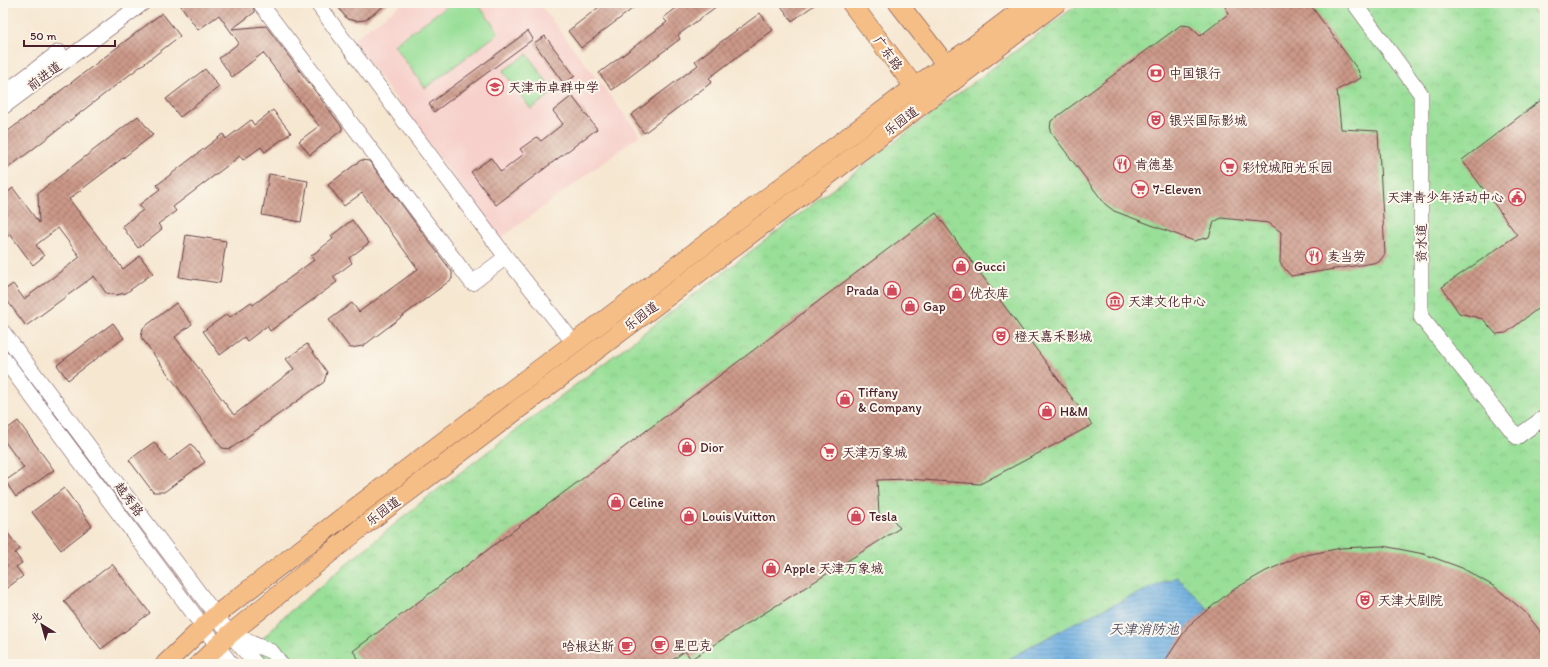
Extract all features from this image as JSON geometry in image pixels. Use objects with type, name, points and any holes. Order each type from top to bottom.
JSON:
[{"type":"main road","name":"广东路","points":[[851,3],[926,102]]},
{"type":"main road","points":[[898,3],[957,79]]},
{"type":"main road","name":"乐园道","points":[[165,664],[210,621],[435,447],[914,87],[965,52],[1030,3]]},
{"type":"main road","name":"乐园道","points":[[199,664],[223,640],[362,527],[1057,3]]},
{"type":"main road","points":[[574,343],[586,358]]},
{"type":"street","name":"前进道","points":[[3,94],[126,3]]},
{"type":"street","name":"前进道","points":[[3,107],[143,3]]},
{"type":"street","points":[[260,3],[472,283],[506,257]]},
{"type":"street","points":[[317,3],[506,257],[574,343]]},
{"type":"street","name":"资水道","points":[[1354,3],[1421,94],[1421,317],[1517,437],[1545,417]]},
{"type":"street","name":"越秀路","points":[[3,332],[210,621],[223,640],[231,664]]},
{"type":"street","name":"越秀路","points":[[3,358],[210,621]]},
{"type":"street","points":[[223,664],[223,640],[272,652],[281,664]]},
{"type":"street","name":"越秀路","points":[[223,640],[256,664]]},
{"type":"shaded area","name":"天津市卓群中学","points":[[403,3],[539,3],[640,135],[500,239],[352,40]]},
{"type":"green space","points":[[451,3],[477,3],[499,33],[425,88],[394,45]]},
{"type":"green space","name":"天津文化中心","points":[[1080,3],[1532,3],[1529,6],[1545,29],[1545,664],[240,664],[281,619],[419,504],[951,99]]},
{"type":"green space","points":[[527,54],[554,92],[531,109],[503,71]]},
{"type":"water","name":"天津消防池","points":[[1177,577],[1208,609],[1188,627],[1163,664],[1000,664],[1070,625]]},
{"type":"building","points":[[179,3],[251,3],[255,12],[232,29],[266,26],[342,127],[342,130],[310,155],[299,141],[319,126],[263,53],[232,77],[219,58],[239,43],[219,15],[198,30]]},
{"type":"building","points":[[335,3],[388,3],[365,20],[356,21],[347,19]]},
{"type":"building","points":[[604,3],[640,3],[581,48],[568,31]]},
{"type":"building","points":[[683,3],[721,3],[678,35],[680,39],[612,90],[599,73],[667,22],[663,18]]},
{"type":"building","points":[[779,3],[817,3],[792,21]]},
{"type":"building","name":"彩悦城阳光乐园","points":[[1224,3],[1309,3],[1358,70],[1361,78],[1337,90],[1341,129],[1378,131],[1385,254],[1379,262],[1291,276],[1280,263],[1281,232],[1269,223],[1221,218],[1214,222],[1209,237],[1194,241],[1114,211],[1105,204],[1050,131],[1051,121],[1181,25],[1190,26],[1200,36],[1228,14]]},
{"type":"building","points":[[162,13],[180,36],[3,172],[3,135]]},
{"type":"building","points":[[760,13],[773,30],[709,78],[712,82],[644,133],[631,115],[698,65],[695,61]]},
{"type":"building","points":[[528,31],[533,39],[434,112],[429,104]]},
{"type":"building","points":[[545,36],[575,76],[564,84],[534,43]]},
{"type":"building","points":[[205,69],[219,87],[180,117],[166,99]]},
{"type":"building","points":[[572,96],[597,129],[496,205],[471,172],[491,158],[501,172],[524,154],[520,149],[537,137],[541,141],[563,124],[553,111]]},
{"type":"building","name":"天津青少年活动中心","points":[[1545,97],[1545,303],[1506,333],[1496,334],[1483,319],[1459,313],[1442,287],[1517,235],[1462,160]]},
{"type":"building","points":[[273,110],[291,133],[265,152],[261,147],[243,160],[240,156],[173,207],[176,211],[158,224],[162,229],[138,248],[122,226],[143,210],[139,205],[160,189],[157,185],[223,134],[226,139],[251,120],[254,125]]},
{"type":"building","points":[[138,116],[153,135],[69,199],[123,269],[140,256],[153,273],[126,293],[116,295],[106,293],[94,276],[26,326],[3,295],[3,291],[13,284],[24,299],[80,257],[58,228],[36,245],[44,256],[33,265],[10,234],[3,239],[3,196],[13,188],[39,223],[38,193]]},
{"type":"building","points":[[361,160],[369,161],[452,272],[452,279],[363,346],[350,348],[329,320],[352,303],[359,312],[418,269],[362,193],[344,206],[328,185]]},
{"type":"building","points":[[269,174],[308,181],[301,222],[262,215]]},
{"type":"building","name":"天津万象城","points":[[936,213],[1092,425],[980,484],[908,479],[877,480],[879,514],[891,517],[900,528],[691,659],[685,651],[667,664],[362,664],[353,651]]},
{"type":"building","points":[[352,220],[369,243],[349,258],[352,263],[333,277],[337,282],[270,331],[267,326],[247,341],[244,337],[220,355],[203,331],[227,314],[230,317],[251,302],[253,305],[314,260],[311,256],[333,239],[331,236]]},
{"type":"building","points":[[186,235],[226,241],[220,283],[179,277]]},
{"type":"building","points":[[176,303],[192,324],[175,337],[234,415],[294,369],[286,359],[307,344],[327,372],[324,382],[230,449],[222,448],[141,337],[143,328]]},
{"type":"building","points":[[113,323],[124,338],[68,380],[57,365]]},
{"type":"building","points":[[18,421],[54,470],[16,497],[5,481],[24,468],[3,439],[3,432]]},
{"type":"building","points":[[154,442],[169,461],[191,444],[205,462],[164,492],[153,492],[129,460]]},
{"type":"building","points":[[64,488],[92,526],[61,550],[32,512]]},
{"type":"building","points":[[3,527],[20,549],[15,553],[22,563],[16,567],[23,576],[3,591],[3,568],[7,565],[3,559]]},
{"type":"building","name":"天津大剧院","points":[[1383,546],[1424,554],[1462,568],[1495,587],[1524,611],[1545,637],[1545,664],[1163,664],[1188,626],[1231,591],[1266,571],[1301,556],[1341,548]]},
{"type":"building","points":[[112,564],[150,613],[101,649],[64,601]]},
{"type":"place","name":"中国银行","points":[[1156,73]]},
{"type":"place","name":"天津市卓群中学","points":[[495,87]]},
{"type":"place","name":"银兴国际影城","points":[[1156,120]]},
{"type":"place","name":"肯德基","points":[[1122,164]]},
{"type":"place","name":"彩悦城阳光乐园","points":[[1229,167]]},
{"type":"place","name":"7-Eleven","points":[[1140,189]]},
{"type":"place","name":"天津青少年活动中心","points":[[1517,197]]},
{"type":"place","name":"麦当劳","points":[[1314,256]]},
{"type":"place","name":"Gucci","points":[[961,266]]},
{"type":"place","name":"Prada","points":[[892,290]]},
{"type":"place","name":"优衣库","points":[[957,293]]},
{"type":"place","name":"天津文化中心","points":[[1115,301]]},
{"type":"place","name":"Gap","points":[[910,306]]},
{"type":"place","name":"橙天嘉禾影城","points":[[1001,336]]},
{"type":"place","name":"Tiffany & Company","points":[[845,399]]},
{"type":"place","name":"H&M","points":[[1047,411]]},
{"type":"place","name":"Dior","points":[[687,447]]},
{"type":"place","name":"天津万象城","points":[[829,452]]},
{"type":"place","name":"Celine","points":[[616,502]]},
{"type":"place","name":"Louis Vuitton","points":[[689,516]]},
{"type":"place","name":"Tesla","points":[[856,516]]},
{"type":"place","name":"Apple 天津万象城","points":[[771,568]]},
{"type":"place","name":"天津大剧院","points":[[1365,600]]},
{"type":"place","name":"星巴克","points":[[660,645]]},
{"type":"place","name":"哈根达斯","points":[[627,646]]}]
